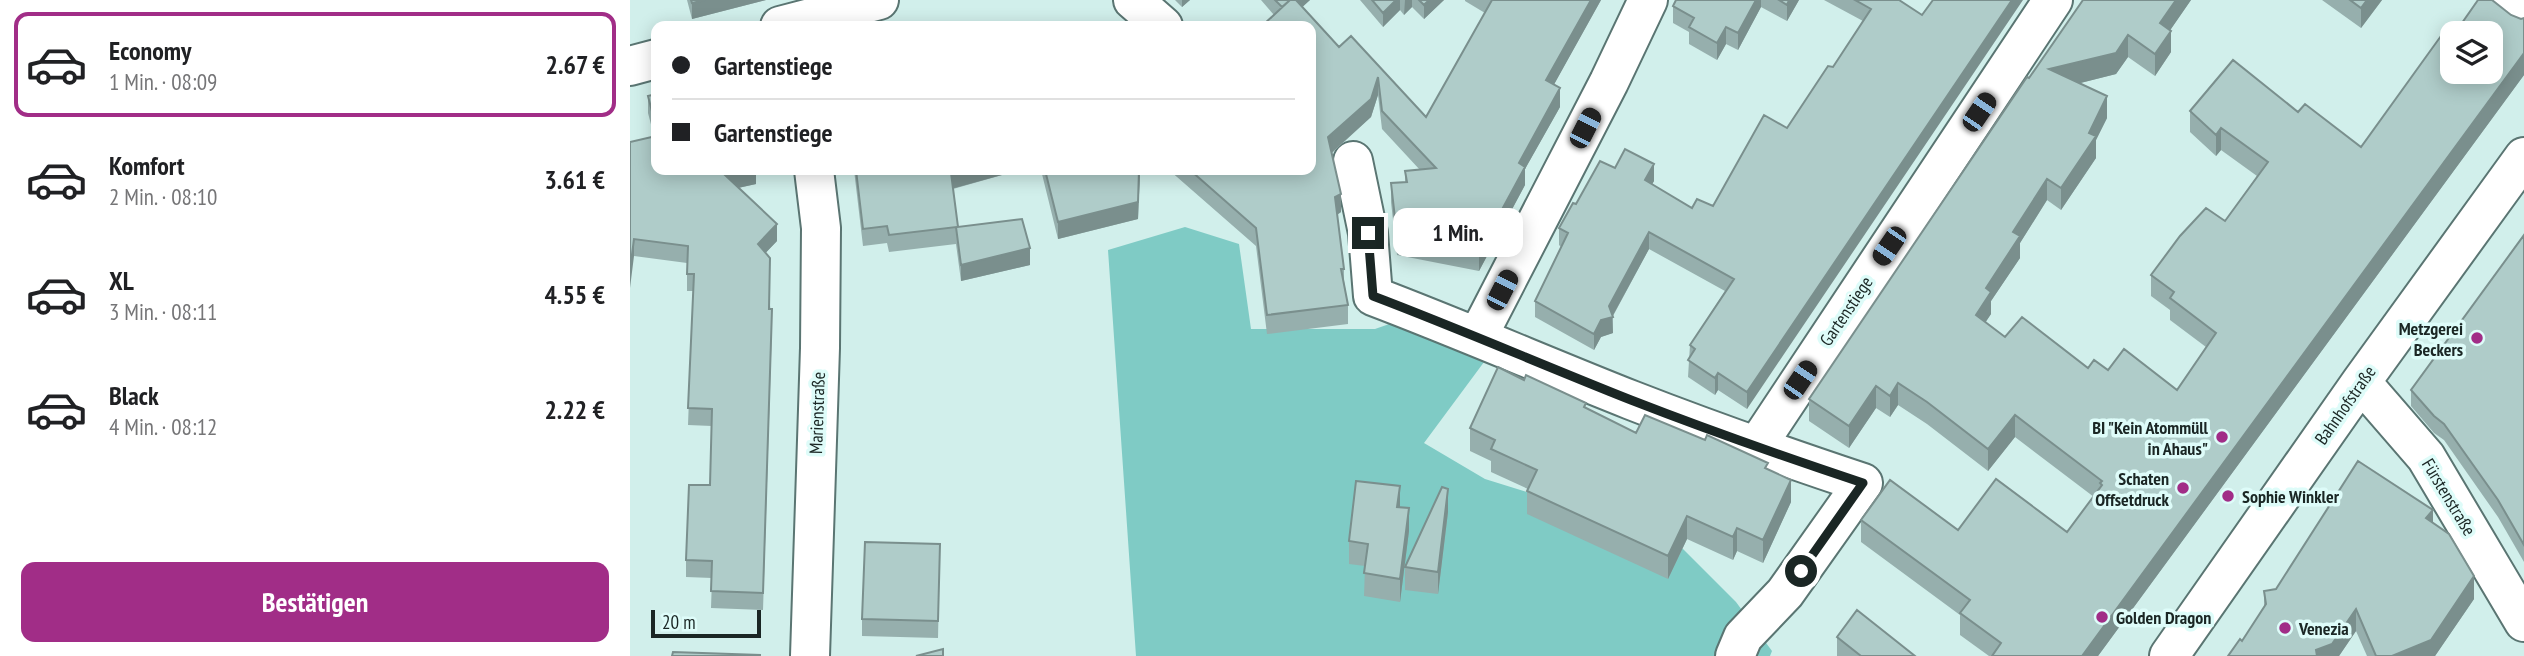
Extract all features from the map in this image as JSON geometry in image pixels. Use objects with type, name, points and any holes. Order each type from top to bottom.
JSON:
[{"type":"street","points":[[801,21],[879,0]]},
{"type":"street","points":[[1133,0],[1157,21]]},
{"type":"street","points":[[1478,336],[1609,82],[1648,0]]},
{"type":"street","name":"Gartenstiege","points":[[1756,447],[2053,0]]},
{"type":"street","points":[[2498,0],[2524,19]]},
{"type":"street","points":[[630,66],[651,60]]},
{"type":"street","name":"Bahnhofstraße","points":[[2169,656],[2361,382],[2524,157]]},
{"type":"street","points":[[1353,161],[1368,233],[1373,296],[1478,336],[1630,400],[1863,483],[1785,593],[1743,637],[1734,656]]},
{"type":"street","name":"Marienstraße","points":[[810,656],[820,348],[821,228],[815,175]]},
{"type":"street","name":"Fürstenstraße","points":[[2361,382],[2426,457],[2524,622]]},
{"type":"shaded area","points":[[1185,227],[1239,244],[1251,329],[1375,329],[1395,322],[1487,358],[1424,443],[1485,479],[1603,516],[1683,549],[1736,602],[1772,651],[1770,656],[1136,656],[1108,250]]},
{"type":"building","points":[[1275,0],[1290,0],[1282,7]]},
{"type":"building","points":[[1290,0],[1296,0],[1315,21],[1267,21]]},
{"type":"building","points":[[1372,0],[1396,0],[1383,13]]},
{"type":"building","points":[[1492,0],[1591,0],[1546,80],[1560,88],[1519,163],[1525,167],[1479,252],[1397,236],[1391,183],[1407,182],[1405,171],[1436,168],[1382,111],[1378,77],[1371,99],[1328,137],[1341,194],[1335,197],[1344,269],[1341,269],[1348,305],[1267,315],[1256,228],[1196,175],[1316,175],[1316,22],[1339,47],[1351,36],[1426,117]]},
{"type":"building","points":[[1676,0],[1756,0],[1738,33],[1726,27],[1717,43],[1689,27],[1694,18],[1673,6]]},
{"type":"building","points":[[1855,0],[1899,0],[1922,15],[1933,0],[2012,0],[1747,392],[1718,373],[1715,378],[1688,360],[1695,349],[1690,345],[1734,279],[1649,232],[1609,306],[1613,317],[1601,320],[1594,334],[1535,301],[1568,233],[1559,228],[1600,161],[1615,168],[1625,149],[1654,164],[1645,180],[1692,208],[1697,199],[1713,206],[1764,115],[1787,128],[1828,66],[1833,67],[1871,9]]},
{"type":"building","points":[[2083,0],[2176,0],[2160,23],[2171,31],[2155,54],[2128,35],[2116,53],[2049,69],[2107,96],[2089,133],[2096,136],[2061,188],[2047,179],[2013,232],[2020,236],[1986,288],[1991,292],[1976,315],[2005,337],[2022,317],[2088,368],[2094,360],[2108,370],[2124,349],[2177,390],[2216,333],[2170,298],[2174,292],[2151,275],[2180,236],[2206,208],[2225,221],[2268,162],[2221,128],[2216,135],[2190,111],[2233,60],[2298,112],[2305,104],[2361,147],[2440,37],[2440,84],[2501,84],[2082,656],[1992,656],[2001,643],[1960,613],[1970,600],[1861,520],[1890,480],[1958,530],[1996,479],[2067,532],[2102,485],[2102,481],[2015,415],[1988,449],[1898,383],[1890,396],[1876,386],[1849,426],[1809,399],[2027,77],[2029,78]]},
{"type":"building","points":[[2350,0],[2367,0],[2361,8]]},
{"type":"building","points":[[2478,0],[2492,0],[2511,15],[2524,18],[2524,53],[2503,82],[2503,21],[2463,21]]},
{"type":"building","points":[[651,137],[651,175],[725,175],[777,224],[758,244],[770,258],[769,309],[772,309],[763,593],[711,591],[712,561],[686,560],[689,485],[710,485],[712,409],[688,408],[694,274],[687,274],[688,246],[634,239],[630,270],[630,142]]},
{"type":"building","points":[[857,175],[951,175],[958,227],[1022,219],[1030,248],[961,265],[956,227],[889,235],[887,226],[863,229]]},
{"type":"building","points":[[1046,175],[1139,175],[1138,202],[1058,222]]},
{"type":"building","points":[[2524,235],[2524,545],[2498,500],[2444,424],[2411,390]]},
{"type":"building","points":[[1498,367],[1524,380],[1526,375],[1586,403],[1584,407],[1636,433],[1645,415],[1705,440],[1707,435],[1768,463],[1765,468],[1791,480],[1763,540],[1737,528],[1733,537],[1687,516],[1668,556],[1527,491],[1537,470],[1491,449],[1495,440],[1470,428]]},
{"type":"building","points":[[2358,461],[2433,510],[2426,518],[2449,534],[2474,576],[2431,640],[2392,656],[2376,656],[2356,609],[2332,644],[2316,650],[2317,656],[2228,656],[2240,639],[2242,641],[2266,604],[2264,591],[2276,589]]},
{"type":"building","points":[[1356,481],[1400,486],[1397,507],[1409,508],[1400,579],[1364,573],[1368,544],[1349,541]]},
{"type":"building","points":[[1442,487],[1448,489],[1438,572],[1405,567]]},
{"type":"building","points":[[865,542],[940,544],[938,621],[862,619]]},
{"type":"building","points":[[1857,610],[1915,656],[1861,656],[1837,637]]},
{"type":"building","points":[[943,649],[943,656],[916,656]]},
{"type":"building","points":[[673,652],[760,655],[760,656],[672,656]]},
{"type":"place","name":"Metzgerei Beckers","points":[[2477,338]]},
{"type":"place","name":"BI \"Kein Atommüll in Ahaus\"","points":[[2222,437]]},
{"type":"place","name":"Schaten Offsetdruck","points":[[2183,488]]},
{"type":"place","name":"Sophie Winkler","points":[[2228,496]]},
{"type":"place","name":"Golden Dragon","points":[[2102,617]]},
{"type":"place","name":"Venezia","points":[[2285,628]]},
{"type":"route","points":[[1368,233],[1373,296],[1478,336],[1630,400],[1863,483],[1801,571]]}]
